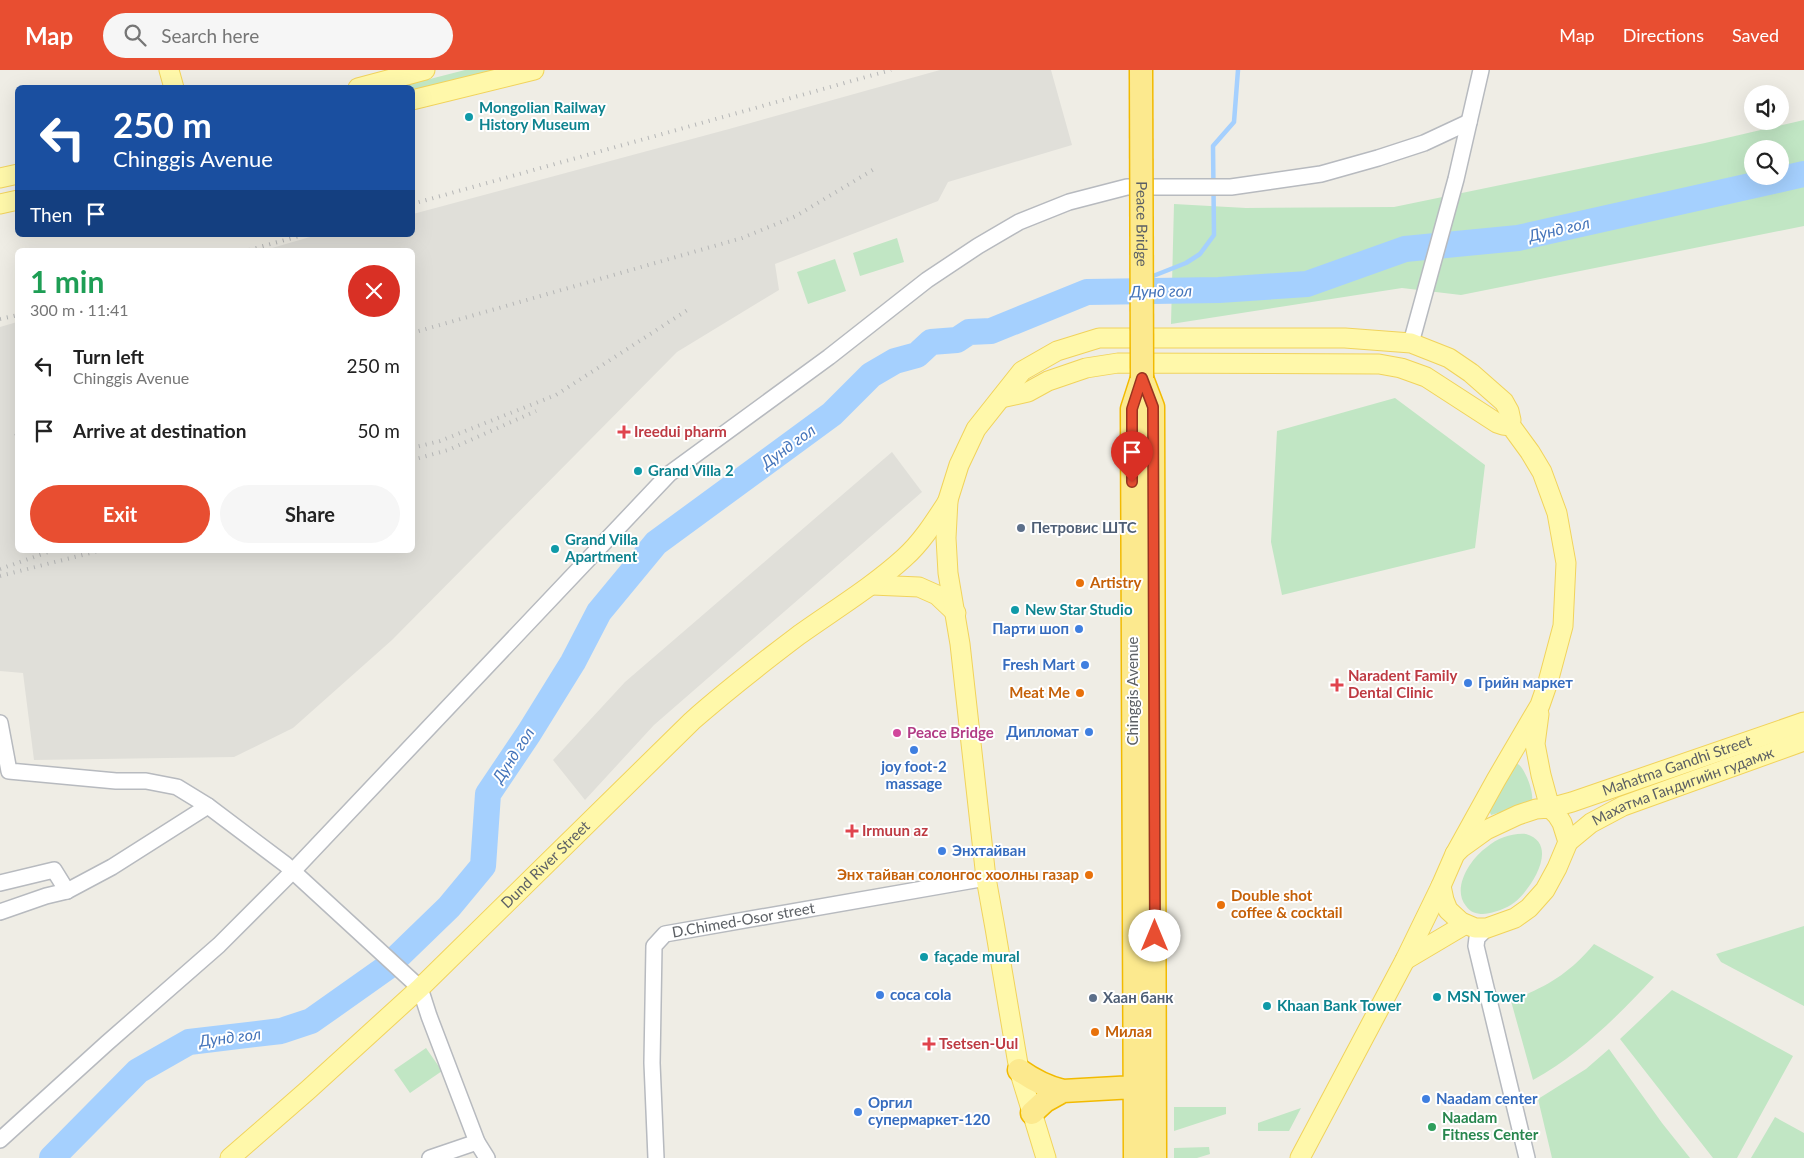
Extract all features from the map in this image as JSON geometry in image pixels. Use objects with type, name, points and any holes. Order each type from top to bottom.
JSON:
[{"type":"highway","name":"Peace Bridge","points":[[1141,70],[1142,378]]},
{"type":"highway","name":"Chinggis Avenue","points":[[1135,1158],[1132,409],[1142,378]]},
{"type":"highway","name":"Chinggis Avenue","points":[[1142,378],[1153,407],[1156,1158]]},
{"type":"highway","points":[[1019,1070],[1037,1082],[1063,1091],[1134,1087]]},
{"type":"highway","points":[[1032,1114],[1045,1101],[1063,1091]]},
{"type":"main road","points":[[169,70],[173,85]]},
{"type":"main road","points":[[369,85],[425,70]]},
{"type":"main road","points":[[415,99],[534,70]]},
{"type":"main road","points":[[0,178],[15,175]]},
{"type":"main road","points":[[0,204],[15,201]]},
{"type":"main road","points":[[1046,1158],[1019,1070],[986,878],[956,613],[948,572],[946,538],[948,500],[959,465],[971,438],[983,418],[1022,371],[1062,349],[1099,338],[1345,338],[1411,343],[1449,358],[1471,373],[1504,402],[1509,411],[1511,420],[1509,424]]},
{"type":"main road","points":[[1001,398],[1028,392],[1048,381],[1086,368],[1118,363],[1379,364],[1401,368],[1426,377],[1496,422],[1503,425],[1509,424]]},
{"type":"main road","points":[[1300,1158],[1405,960],[1455,854],[1540,705],[1548,682],[1563,626],[1566,562],[1560,524],[1547,483],[1530,452],[1509,424]]},
{"type":"main road","name":"Dund River Street","points":[[230,1158],[420,988],[692,721],[734,684],[872,585],[905,557],[926,534],[948,500]]},
{"type":"main road","points":[[872,585],[919,587],[937,595],[956,613]]},
{"type":"main road","points":[[1441,886],[1448,910],[1454,918],[1475,928],[1486,928],[1510,921],[1523,913],[1533,904],[1552,877],[1568,842],[1562,822],[1550,808],[1536,752],[1540,705]]},
{"type":"main road","name":"Mahatma Gandhi Street","points":[[1550,808],[1594,795],[1804,722]]},
{"type":"main road","name":"Махатма Гандигийн гудамж","points":[[1568,842],[1591,823],[1623,806],[1804,741]]},
{"type":"main road","points":[[1455,854],[1496,824],[1536,809],[1550,808]]},
{"type":"main road","points":[[1405,960],[1464,924]]},
{"type":"street","points":[[1411,343],[1456,179],[1481,70]]},
{"type":"street","points":[[0,1140],[215,949],[293,871],[668,474],[829,357],[927,280],[978,246],[1019,222],[1069,202],[1127,187],[1231,187],[1321,174],[1424,143],[1469,122]]},
{"type":"street","points":[[0,723],[9,771],[116,781],[146,781],[177,787],[208,806],[293,871],[420,988],[477,1142],[487,1158]]},
{"type":"street","points":[[0,912],[46,896],[68,891],[112,867],[208,806]]},
{"type":"street","points":[[0,884],[54,870],[68,891]]},
{"type":"street","name":"D.Chimed-Osor street","points":[[656,1158],[652,1063],[654,946],[665,934],[986,878]]},
{"type":"street","points":[[1486,928],[1477,938],[1476,946],[1527,1158]]},
{"type":"street","points":[[430,1158],[477,1142]]},
{"type":"shaded area","points":[[940,70],[1051,70],[1072,145],[948,182],[938,201],[775,264],[779,290],[677,352],[392,640],[293,728],[234,757],[34,760],[23,673],[0,671],[0,327],[15,323],[15,553],[415,553],[415,248],[272,248],[310,237],[415,237],[415,213]]},
{"type":"shaded area","points":[[892,452],[922,492],[654,725],[585,800],[553,760],[625,682]]},
{"type":"green space","points":[[465,70],[494,70],[415,90],[415,85],[407,85]]},
{"type":"green space","points":[[1804,120],[1804,226],[1461,295],[1402,288],[1171,324],[1174,204],[1246,208],[1394,207],[1761,130],[1789,130],[1789,123]]},
{"type":"green space","points":[[897,238],[904,262],[860,276],[853,253]]},
{"type":"green space","points":[[835,259],[846,291],[808,304],[797,272]]},
{"type":"green space","points":[[1395,398],[1485,465],[1475,548],[1282,595],[1271,542],[1277,431]]},
{"type":"green space","points":[[1516,763],[1522,768],[1528,779],[1532,800],[1526,805],[1491,815],[1489,810]]},
{"type":"green space","points":[[1526,834],[1536,839],[1541,847],[1542,856],[1540,866],[1529,887],[1508,907],[1483,914],[1469,910],[1462,899],[1462,882],[1475,858],[1500,839],[1510,835]]},
{"type":"green space","points":[[1804,926],[1804,1006],[1721,962],[1716,954]]},
{"type":"green space","points":[[1594,944],[1654,977],[1582,1047],[1533,1080],[1511,1001],[1546,985],[1566,972]]},
{"type":"green space","points":[[1672,990],[1793,1056],[1737,1158],[1713,1158],[1620,1039]]},
{"type":"green space","points":[[426,1048],[442,1071],[410,1093],[394,1070]]},
{"type":"green space","points":[[1609,1049],[1662,1123],[1690,1158],[1552,1158],[1538,1099],[1586,1069]]},
{"type":"green space","points":[[1174,1107],[1226,1107],[1226,1114],[1174,1131]]},
{"type":"green space","points":[[1301,1108],[1289,1131],[1258,1131],[1258,1123]]},
{"type":"green space","points":[[1775,1117],[1804,1133],[1804,1158],[1751,1158]]},
{"type":"green space","points":[[1209,1147],[1210,1154],[1197,1158],[1174,1158],[1174,1148]]},
{"type":"waterway","points":[[1148,278],[1186,263],[1200,254],[1214,235],[1213,146],[1234,122],[1238,70]]},
{"type":"waterway","name":"Дунд гол","points":[[52,1158],[138,1071],[189,1042],[281,1031],[311,1021],[386,968],[449,907],[483,866],[488,794],[573,662],[599,612],[656,543],[832,414],[871,375],[895,361],[917,355],[931,342],[957,340],[969,332],[991,331],[1087,292],[1219,290],[1307,284],[1405,249],[1518,238],[1804,174]]},
{"type":"waterway","points":[[1111,291],[1136,282]]},
{"type":"railway","points":[[415,203],[891,70]]},
{"type":"railway","points":[[415,332],[742,238],[796,216],[876,168]]},
{"type":"railway","points":[[256,248],[296,237]]},
{"type":"railway","points":[[415,447],[440,441],[556,395],[689,309]]},
{"type":"railway","points":[[0,319],[15,316]]},
{"type":"railway","points":[[415,459],[448,450],[536,411]]},
{"type":"railway","points":[[0,569],[45,553]]},
{"type":"railway","points":[[0,576],[90,553]]},
{"type":"place","name":"Mongolian Railway History Museum","points":[[469,117]]},
{"type":"place","name":"Ireedui pharm","points":[[624,432]]},
{"type":"place","name":"Grand Villa 2","points":[[638,471]]},
{"type":"place","name":"Петровис ШТС","points":[[1021,528]]},
{"type":"place","name":"Grand Villa Apartment","points":[[555,549]]},
{"type":"place","name":"Artistry","points":[[1080,583]]},
{"type":"place","name":"New Star Studio","points":[[1015,610]]},
{"type":"place","name":"Парти шоп","points":[[1079,629]]},
{"type":"place","name":"Fresh Mart","points":[[1085,665]]},
{"type":"place","name":"Грийн маркет","points":[[1468,683]]},
{"type":"place","name":"Naradent Family Dental Clinic","points":[[1337,685]]},
{"type":"place","name":"Meat Me","points":[[1080,693]]},
{"type":"place","name":"Дипломат","points":[[1089,732]]},
{"type":"place","name":"Peace Bridge","points":[[897,733]]},
{"type":"place","name":"joy foot-2 massage","points":[[914,750]]},
{"type":"place","name":"Irmuun az","points":[[852,831]]},
{"type":"place","name":"Энхтайван","points":[[942,851]]},
{"type":"place","name":"Энх тайван солонгос хоолны газар","points":[[1089,875]]},
{"type":"place","name":"Double shot coffee & cocktail","points":[[1221,905]]},
{"type":"place","name":"façade mural","points":[[924,957]]},
{"type":"place","name":"coca cola","points":[[880,995]]},
{"type":"place","name":"MSN Tower","points":[[1437,997]]},
{"type":"place","name":"Хаан банк","points":[[1093,998]]},
{"type":"place","name":"Khaan Bank Tower","points":[[1267,1006]]},
{"type":"place","name":"Милая","points":[[1095,1032]]},
{"type":"place","name":"Tsetsen-Uul","points":[[929,1044]]},
{"type":"place","name":"Naadam center","points":[[1426,1099]]},
{"type":"place","name":"Оргил супермаркет-120","points":[[858,1112]]},
{"type":"place","name":"Naadam Fitness Center","points":[[1432,1127]]},
{"type":"route","points":[[1132,482],[1132,409],[1142,378],[1153,407],[1155,936]]}]
